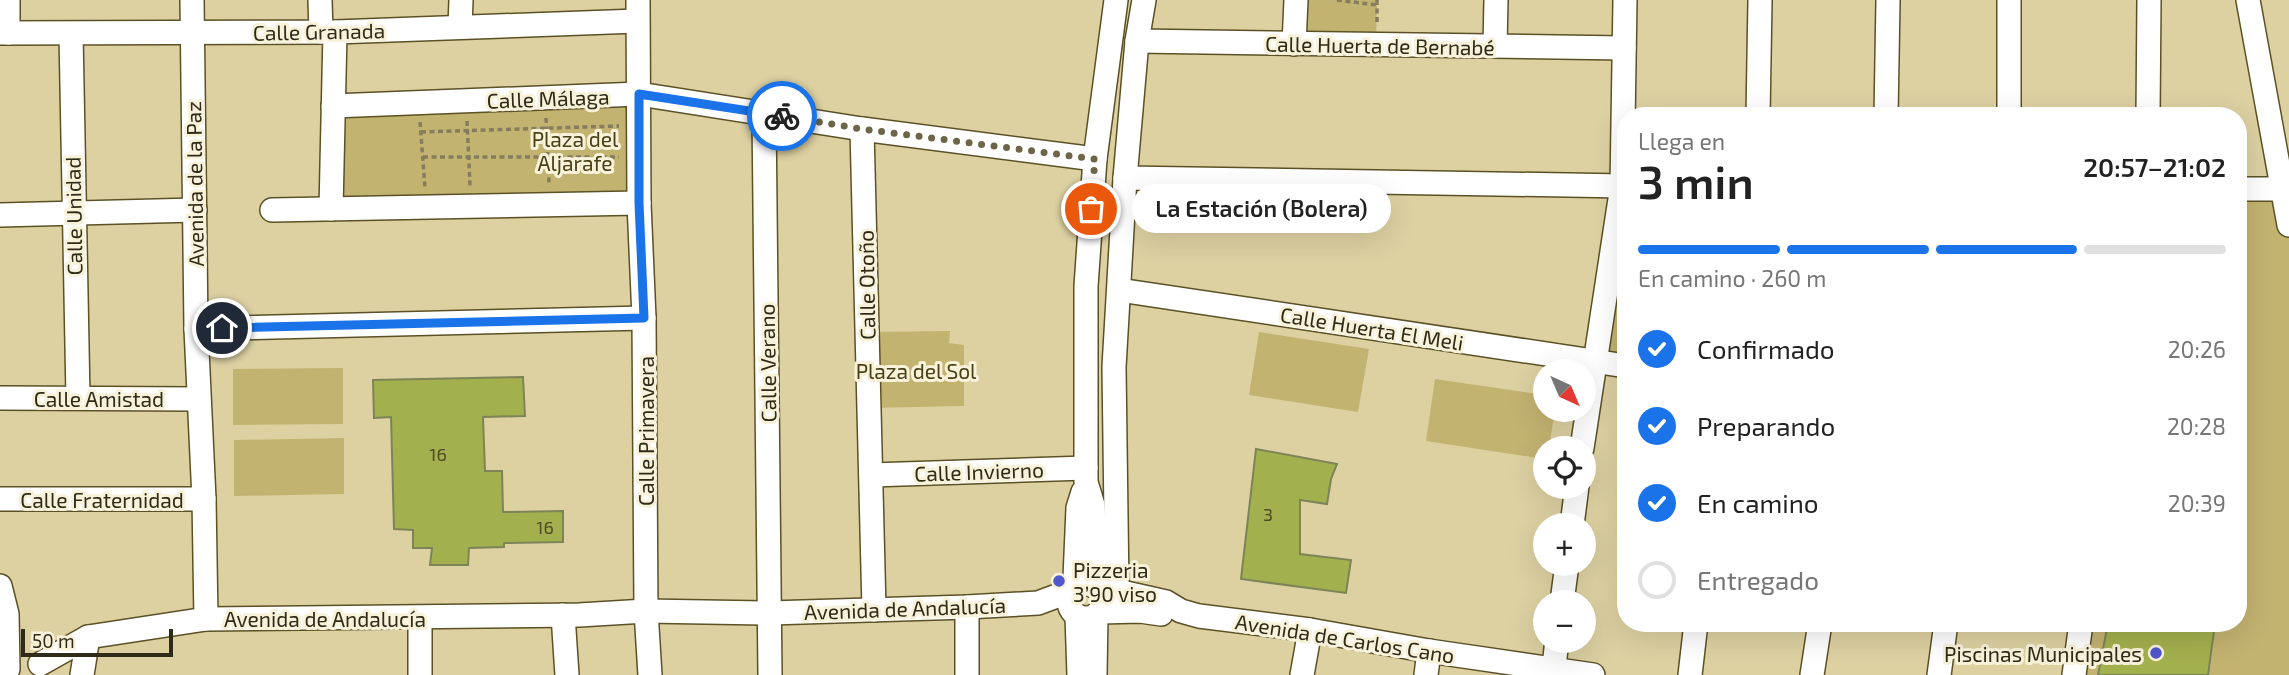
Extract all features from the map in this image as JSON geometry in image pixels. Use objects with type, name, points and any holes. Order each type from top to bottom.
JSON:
[{"type":"street","points":[[4,33],[8,0]]},
{"type":"street","name":"Avenida de la Paz","points":[[192,0],[196,329],[204,499],[206,619]]},
{"type":"street","points":[[320,0],[328,32],[333,106],[331,209]]},
{"type":"street","points":[[460,27],[461,0]]},
{"type":"street","points":[[1095,675],[1090,600],[1093,505],[1086,475],[1086,286],[1095,159],[1116,0]]},
{"type":"street","points":[[1079,675],[1090,600],[1114,367],[1125,177],[1137,41],[1144,0]]},
{"type":"street","points":[[1294,44],[1296,0]]},
{"type":"street","points":[[1495,46],[1496,0]]},
{"type":"street","points":[[1624,107],[1625,0]]},
{"type":"street","points":[[1758,107],[1760,0]]},
{"type":"street","points":[[1886,107],[1888,0]]},
{"type":"street","points":[[2008,107],[2009,0]]},
{"type":"street","points":[[2148,0],[2148,107]]},
{"type":"street","points":[[2248,0],[2289,225]]},
{"type":"street","name":"Calle Granada","points":[[4,33],[328,32],[460,27],[638,11]]},
{"type":"street","name":"Calle Primavera","points":[[638,11],[646,611],[650,675]]},
{"type":"street","name":"Calle Unidad","points":[[71,34],[78,398]]},
{"type":"street","name":"Calle Huerta de Bernabé","points":[[1137,41],[1624,48]]},
{"type":"street","name":"Calle Málaga","points":[[333,106],[639,94],[862,129],[1095,159]]},
{"type":"street","name":"Calle Verano","points":[[764,113],[770,675]]},
{"type":"street","name":"Calle Otoño","points":[[862,129],[874,610]]},
{"type":"street","points":[[1125,177],[1617,186]]},
{"type":"street","points":[[2247,189],[2283,189]]},
{"type":"street","points":[[272,210],[639,203]]},
{"type":"street","points":[[0,215],[195,210]]},
{"type":"street","points":[[1595,359],[1617,227]]},
{"type":"street","name":"Calle Huerta El Meli","points":[[1119,290],[1574,359]]},
{"type":"street","points":[[196,329],[644,318]]},
{"type":"street","name":"Calle Huerta El Meli","points":[[1596,362],[1617,365]]},
{"type":"street","name":"Calle Amistad","points":[[0,398],[198,399]]},
{"type":"street","name":"Calle Invierno","points":[[871,475],[1086,475]]},
{"type":"street","name":"Calle Fraternidad","points":[[0,499],[204,499]]},
{"type":"street","points":[[0,586],[7,614],[37,664],[56,669],[64,675]]},
{"type":"street","name":"Avenida de Andalucía","points":[[3,672],[37,664],[88,637],[206,619],[420,618],[646,611],[770,613],[1090,600]]},
{"type":"street","name":"Avenida de Carlos Cano","points":[[1090,600],[1166,602],[1199,617],[1310,629],[1553,672],[1593,675]]},
{"type":"street","points":[[967,607],[968,675]]},
{"type":"street","points":[[3,672],[7,614]]},
{"type":"street","points":[[563,615],[567,675]]},
{"type":"street","points":[[420,618],[420,675]]},
{"type":"street","points":[[1302,675],[1310,629]]},
{"type":"street","points":[[1690,675],[1695,632]]},
{"type":"street","points":[[1812,675],[1819,632]]},
{"type":"street","points":[[1939,675],[1945,632]]},
{"type":"street","points":[[2074,675],[2080,632]]},
{"type":"street","points":[[82,675],[88,637]]},
{"type":"street","points":[[1426,675],[1429,651]]},
{"type":"street","points":[[1553,672],[1555,653]]},
{"type":"path","points":[[1337,0],[1377,5]]},
{"type":"path","points":[[545,98],[550,204]]},
{"type":"path","points":[[466,101],[471,206]]},
{"type":"path","points":[[419,103],[427,207]]},
{"type":"path","points":[[421,132],[639,126]]},
{"type":"path","points":[[423,157],[639,158]]},
{"type":"green space","points":[[1296,0],[1377,0],[1376,45],[1294,44]]},
{"type":"green space","name":"Plaza del Aljarafe","points":[[639,94],[639,203],[331,209],[333,106]]},
{"type":"green space","points":[[2247,189],[2283,189],[2289,225],[2289,675],[2074,675],[2080,632],[2247,632]]},
{"type":"green space","points":[[1617,236],[1617,365],[1596,362],[1595,359]]},
{"type":"green space","name":"Plaza del Sol","points":[[950,331],[949,343],[964,345],[964,406],[869,408],[867,332]]},
{"type":"green space","points":[[1259,332],[1369,349],[1358,412],[1249,395]]},
{"type":"green space","points":[[343,368],[343,424],[233,425],[233,369]]},
{"type":"green space","points":[[1435,379],[1533,393],[1533,422],[1553,422],[1551,436],[1533,436],[1533,457],[1426,441]]},
{"type":"green space","points":[[344,438],[344,494],[234,496],[234,440]]},
{"type":"building","points":[[523,377],[525,416],[483,417],[485,471],[502,471],[503,512],[563,511],[563,542],[504,543],[504,547],[469,548],[468,565],[430,565],[432,548],[413,548],[413,530],[394,529],[391,417],[374,418],[373,380]]},
{"type":"building","points":[[1256,449],[1337,464],[1331,479],[1327,504],[1300,500],[1300,554],[1351,560],[1346,593],[1241,579]]},
{"type":"building","name":"Piscinas Municipales","points":[[2106,632],[2214,632],[2208,675],[2098,675]]},
{"type":"way so far","points":[[782,116],[1095,159],[1091,209]]},
{"type":"place","name":"La Estación (Bolera)","points":[[1091,209]]},
{"type":"place","name":"Pizzeria 3’90 viso","points":[[1059,581]]},
{"type":"place","name":"Piscinas Municipales","points":[[2156,653]]},
{"type":"route","points":[[222,328],[644,318],[639,203],[639,94],[782,116]]}]
